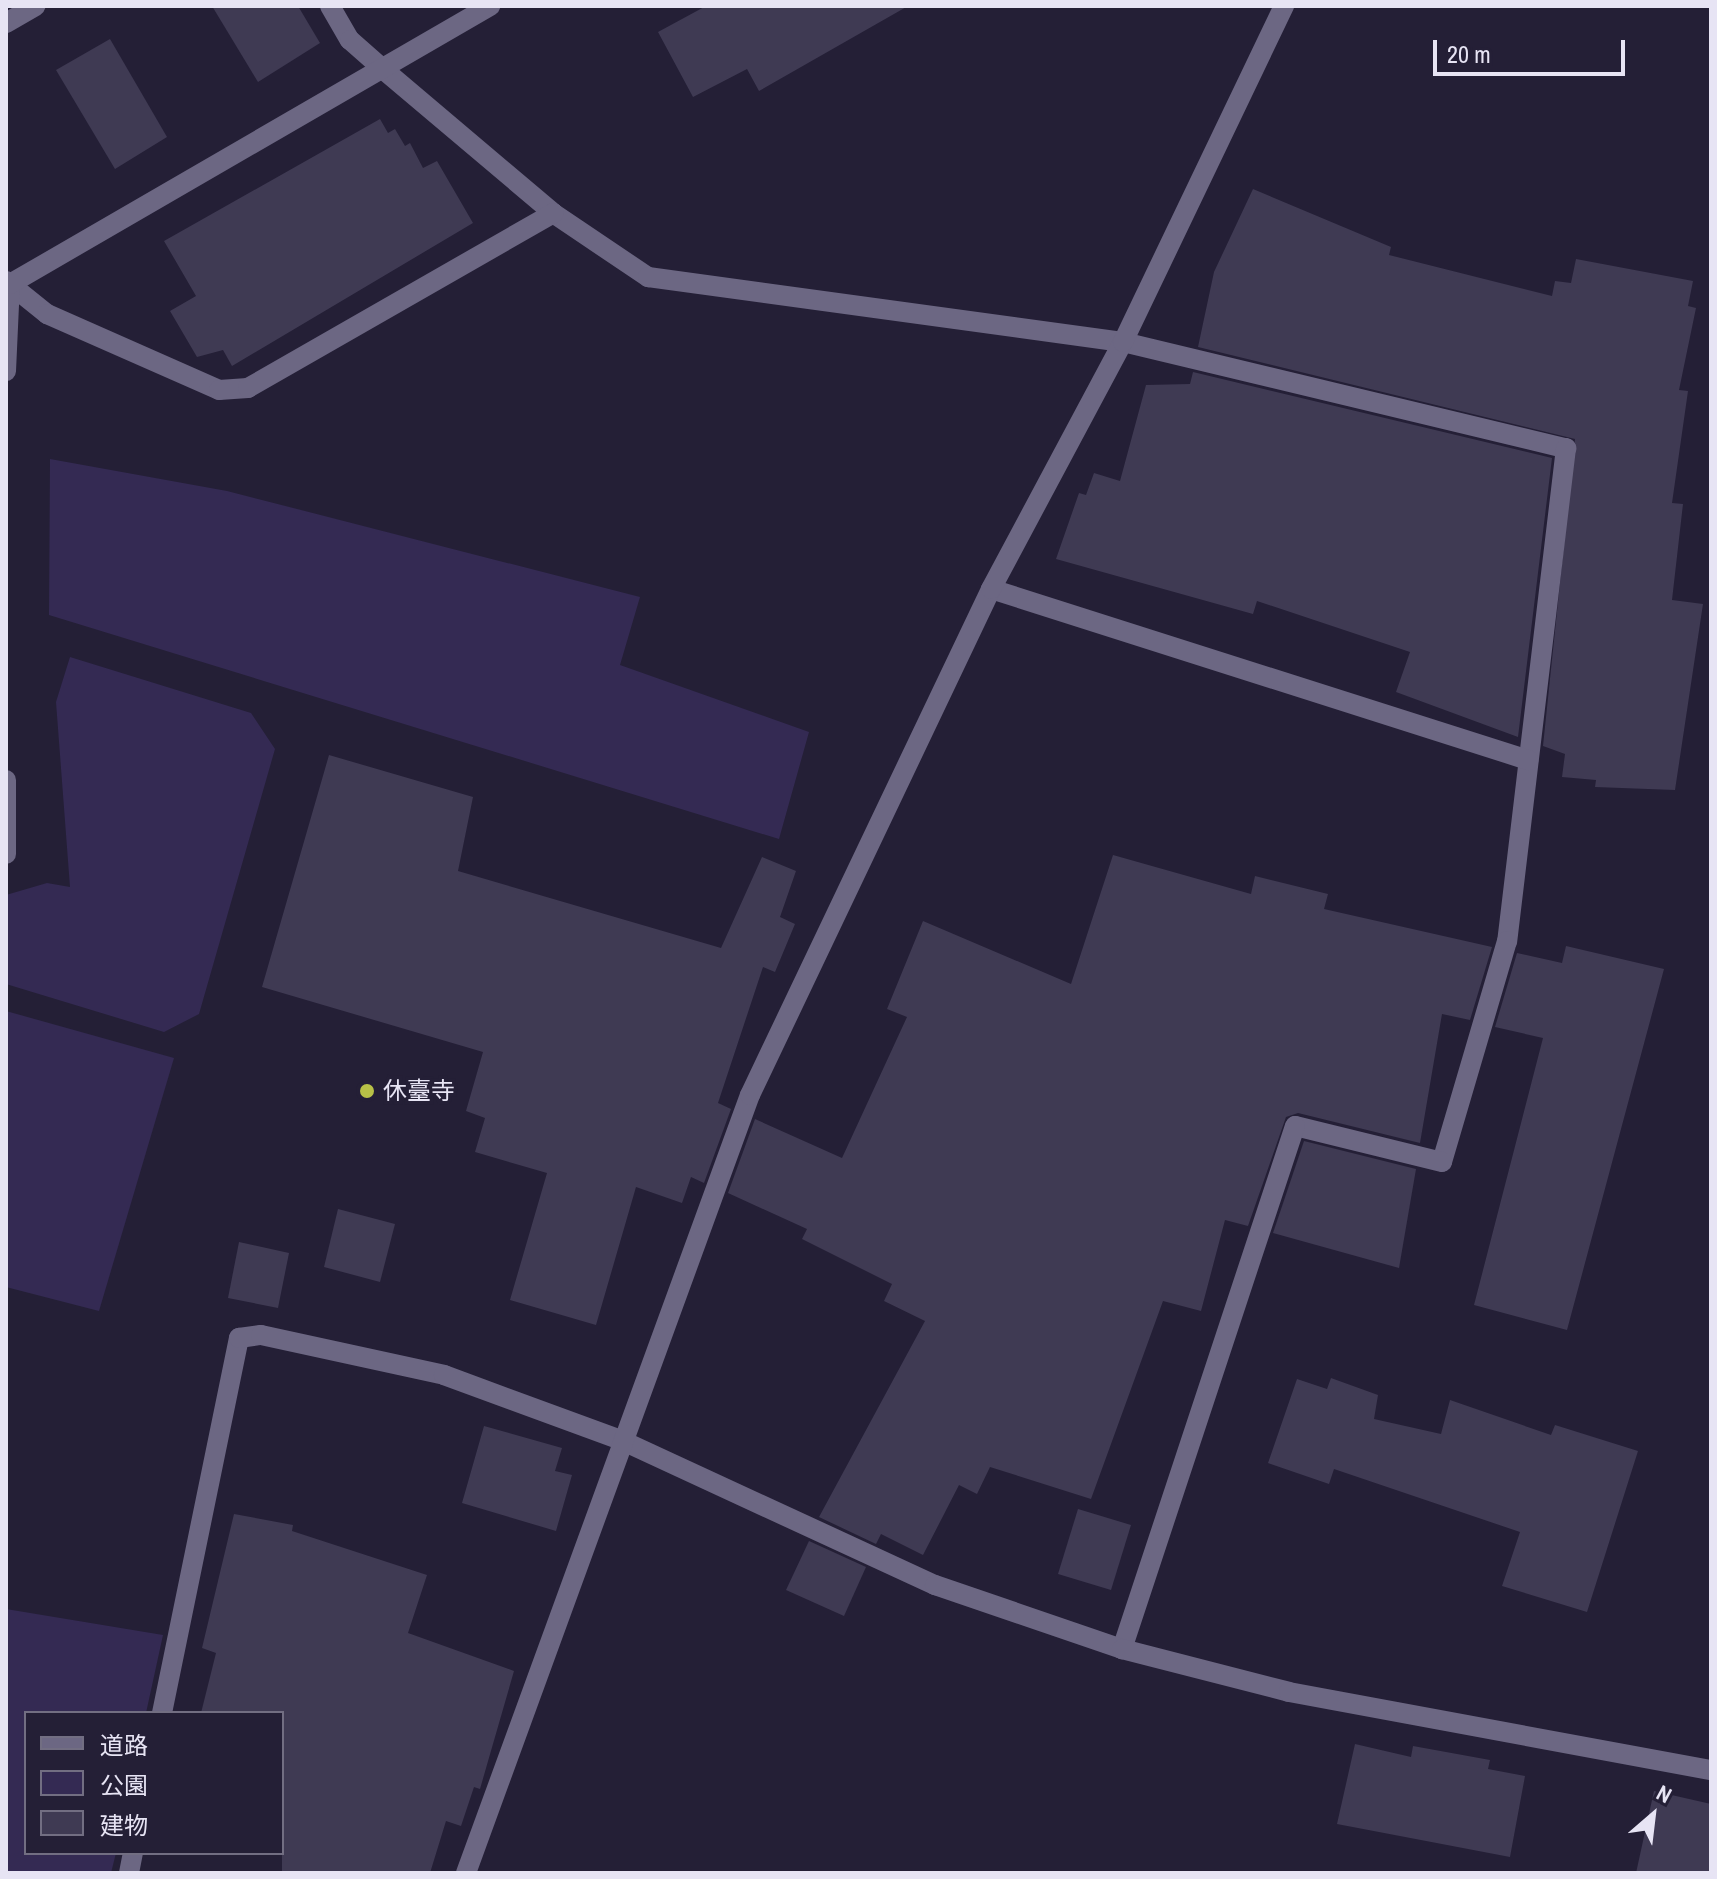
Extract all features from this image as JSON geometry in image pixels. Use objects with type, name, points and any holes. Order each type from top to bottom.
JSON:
[{"type":"street","points":[[6,23],[36,6]]},
{"type":"street","points":[[330,6],[350,40],[384,70],[553,213],[648,277],[1123,342],[1566,448],[1507,941],[1442,1162],[1295,1126],[1122,1649]]},
{"type":"street","points":[[8,283],[384,70],[490,6]]},
{"type":"street","points":[[466,1873],[750,1095],[991,589],[1123,342],[1284,6]]},
{"type":"street","points":[[8,283],[47,314],[219,390],[248,388],[553,213]]},
{"type":"street","points":[[6,371],[8,283]]},
{"type":"street","points":[[991,589],[1528,760]]},
{"type":"street","points":[[6,780],[6,854]]},
{"type":"street","points":[[162,1711],[239,1338],[261,1335],[444,1375],[623,1441],[935,1585],[1122,1649],[1289,1692],[1711,1770]]},
{"type":"green space","points":[[50,459],[227,491],[640,597],[620,665],[809,732],[779,839],[49,615]]},
{"type":"green space","points":[[70,657],[251,713],[275,749],[199,1014],[164,1032],[6,984],[6,895],[47,883],[70,887],[56,702]]},
{"type":"green space","points":[[6,1011],[174,1058],[99,1311],[6,1287]]},
{"type":"green space","points":[[6,1609],[163,1635],[146,1711],[24,1711],[24,1855],[116,1855],[111,1873],[6,1873]]},
{"type":"building","points":[[212,6],[298,6],[320,43],[258,82]]},
{"type":"building","points":[[706,6],[908,6],[759,91],[747,69],[693,97],[658,32]]},
{"type":"building","points":[[110,39],[167,137],[115,169],[56,70]]},
{"type":"building","points":[[380,119],[388,133],[395,129],[405,146],[410,143],[423,168],[437,161],[473,223],[232,366],[223,350],[197,357],[170,311],[196,296],[164,241]]},
{"type":"building","points":[[1253,189],[1391,247],[1389,255],[1552,296],[1555,281],[1571,283],[1576,259],[1693,281],[1688,306],[1696,308],[1679,390],[1688,391],[1672,503],[1683,504],[1672,600],[1703,604],[1675,790],[1595,787],[1596,780],[1562,777],[1565,754],[1543,746],[1575,439],[1198,347],[1214,272]]},
{"type":"building","points":[[1193,372],[1552,458],[1518,737],[1396,692],[1410,652],[1257,601],[1253,614],[1056,559],[1079,493],[1086,495],[1094,473],[1120,481],[1146,385],[1190,384]]},
{"type":"building","points":[[329,755],[473,797],[458,871],[721,948],[762,857],[796,871],[780,917],[795,924],[775,972],[763,967],[718,1103],[731,1109],[704,1183],[691,1177],[682,1203],[636,1187],[596,1325],[510,1300],[547,1173],[475,1152],[485,1118],[466,1111],[483,1052],[262,987]]},
{"type":"building","points":[[1113,855],[1251,894],[1255,876],[1328,894],[1324,909],[1492,947],[1470,1020],[1442,1014],[1420,1143],[1298,1113],[1286,1117],[1248,1226],[1225,1220],[1201,1311],[1163,1301],[1091,1499],[990,1467],[977,1494],[959,1485],[923,1555],[881,1534],[876,1544],[819,1517],[925,1321],[884,1301],[892,1284],[802,1239],[807,1229],[728,1193],[755,1119],[842,1158],[907,1017],[887,1009],[923,921],[1071,984]]},
{"type":"building","points":[[1566,946],[1664,969],[1567,1330],[1474,1305],[1543,1038],[1495,1027],[1517,953],[1562,963]]},
{"type":"building","points":[[1304,1141],[1416,1169],[1399,1268],[1273,1233]]},
{"type":"building","points":[[338,1209],[395,1224],[380,1282],[324,1267]]},
{"type":"building","points":[[239,1242],[289,1253],[278,1308],[228,1298]]},
{"type":"building","points":[[1331,1378],[1378,1395],[1374,1419],[1441,1434],[1450,1400],[1551,1435],[1555,1425],[1638,1451],[1587,1612],[1502,1586],[1520,1532],[1334,1469],[1329,1484],[1268,1463],[1297,1379],[1327,1389]]},
{"type":"building","points":[[484,1426],[562,1448],[555,1471],[572,1475],[556,1531],[462,1503]]},
{"type":"building","points":[[1078,1509],[1131,1525],[1111,1590],[1058,1574]]},
{"type":"building","points":[[234,1514],[293,1525],[292,1531],[427,1575],[408,1633],[514,1671],[480,1789],[474,1787],[461,1826],[446,1821],[430,1873],[282,1873],[284,1711],[202,1711],[216,1653],[202,1648]]},
{"type":"building","points":[[809,1541],[866,1567],[844,1616],[786,1590]]},
{"type":"building","points":[[1355,1744],[1411,1757],[1413,1746],[1490,1760],[1488,1769],[1525,1776],[1510,1857],[1337,1824]]},
{"type":"building","points":[[1654,1791],[1711,1804],[1711,1873],[1636,1873]]},
{"type":"place","name":"休臺寺","points":[[367,1091]]}]
